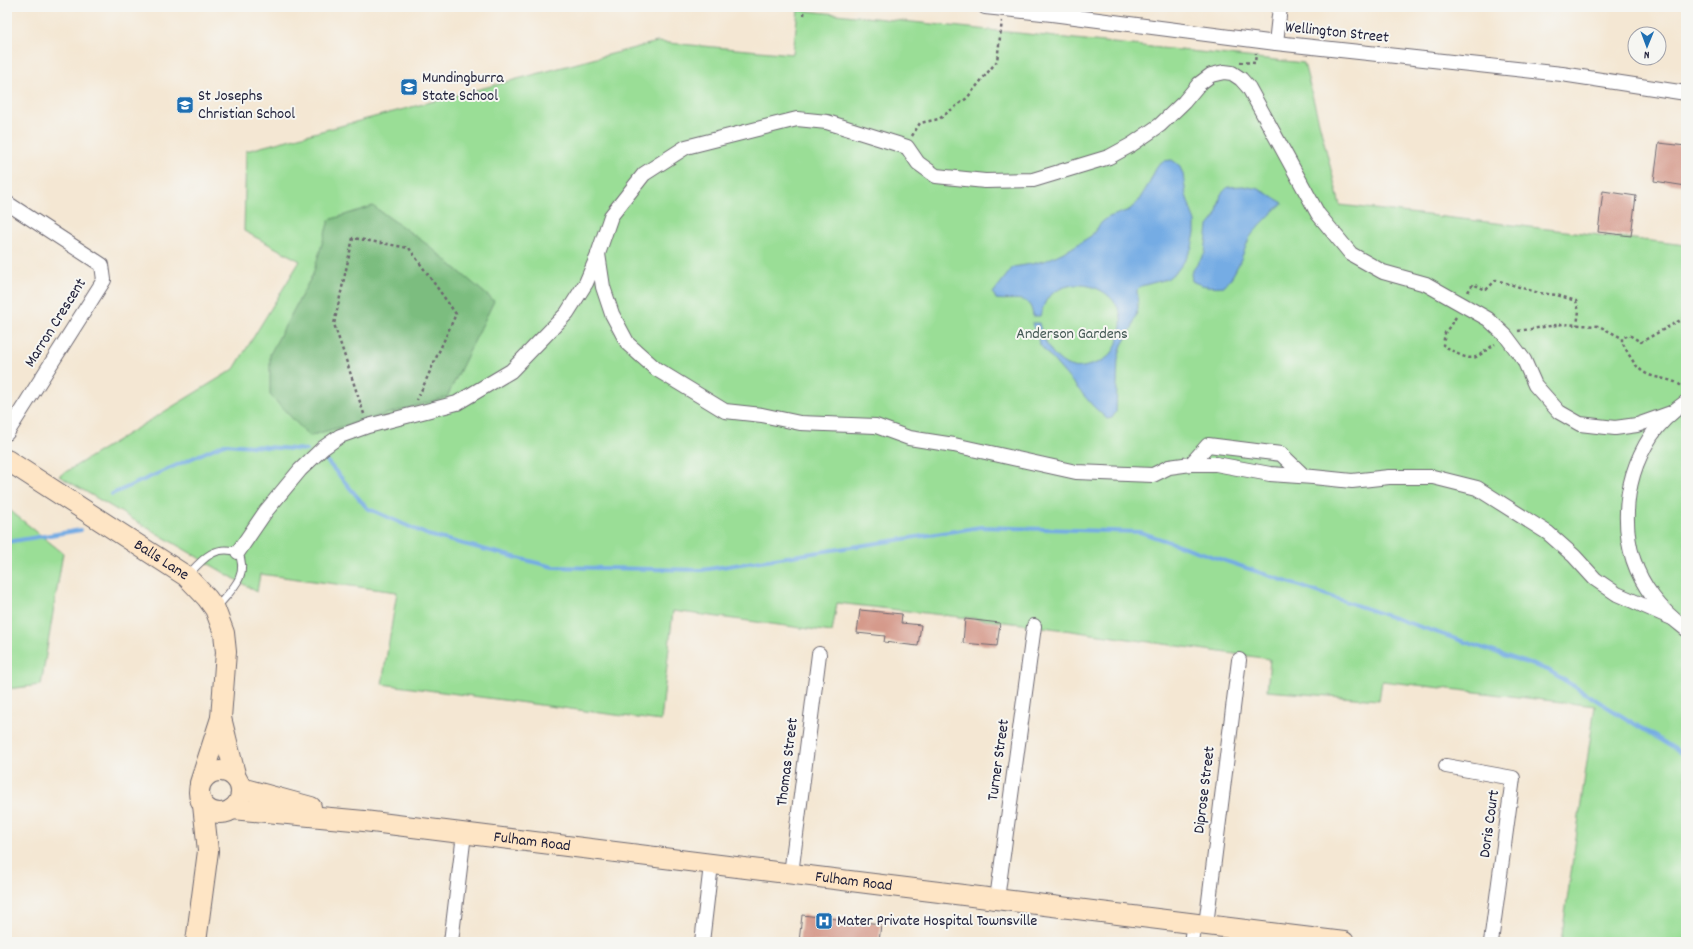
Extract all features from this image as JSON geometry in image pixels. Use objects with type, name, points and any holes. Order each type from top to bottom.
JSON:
[{"type":"street","name":"Wellington Street","points":[[985,7],[1003,9],[1053,10],[1257,41],[1562,74],[1686,93]]},
{"type":"street","points":[[1276,43],[1280,7]]},
{"type":"street","points":[[238,552],[266,511],[283,490],[319,452],[340,436],[368,426],[457,402],[511,371],[567,313],[586,284],[611,216],[644,174],[686,147],[797,119],[827,122],[907,147],[918,163],[936,176],[985,181],[1033,180],[1109,157],[1131,146],[1160,125],[1211,75],[1228,72],[1241,79],[1250,88],[1318,214],[1351,254],[1383,272],[1426,284],[1488,319],[1506,336],[1524,360],[1535,385],[1559,412],[1580,424],[1615,428],[1637,424],[1671,414]]},
{"type":"street","name":"Marron Crescent","points":[[7,203],[102,265],[104,280],[7,433]]},
{"type":"street","points":[[598,254],[603,287],[612,314],[628,344],[656,369],[725,411],[762,415],[800,423],[876,426],[909,438],[954,445],[1076,472],[1153,475],[1170,467],[1191,464],[1216,464],[1270,474],[1352,481],[1389,477],[1433,477],[1477,488],[1548,533],[1574,556],[1595,579],[1617,594],[1672,618]]},
{"type":"street","points":[[1686,402],[1671,414],[1652,435],[1638,460],[1629,488],[1626,516],[1629,544],[1638,572],[1653,597],[1672,618],[1686,629]]},
{"type":"street","points":[[1191,464],[1208,445],[1280,454],[1304,476]]},
{"type":"street","name":"Balls Lane","points":[[7,460],[186,576],[207,598],[215,609],[224,633],[226,652],[221,718],[200,783]]},
{"type":"street","name":"Turner Street","points":[[996,899],[1034,626]]},
{"type":"street","name":"Thomas Street","points":[[791,874],[819,654]]},
{"type":"street","name":"Diprose Street","points":[[1197,930],[1239,660]]},
{"type":"street","name":"Balls Lane","points":[[221,718],[239,783]]},
{"type":"street","name":"Doris Court","points":[[1446,766],[1514,778],[1491,942]]},
{"type":"street","points":[[196,942],[208,851],[203,805],[199,790],[200,783],[210,773],[224,771],[239,783],[241,796],[238,803],[229,811],[208,851]]},
{"type":"street","name":"Fulham Road","points":[[239,783],[364,821]]},
{"type":"street","points":[[203,805],[209,810],[217,813],[229,811]]},
{"type":"street","name":"Fulham Road","points":[[229,811],[364,821],[996,899],[1197,930],[1344,942]]},
{"type":"street","points":[[451,942],[464,834]]},
{"type":"street","points":[[702,942],[711,865]]},
{"type":"lane","points":[[186,576],[205,556],[217,551],[228,549],[238,552],[242,561],[242,573],[237,583],[215,609]]},
{"type":"path","points":[[804,15],[805,7]]},
{"type":"path","points":[[907,147],[920,123],[939,119],[967,98],[997,61],[1003,9]]},
{"type":"path","points":[[1228,72],[1229,60],[1255,63],[1257,41]]},
{"type":"path","points":[[368,426],[334,324],[353,238],[409,248],[456,314],[410,415]]},
{"type":"path","points":[[1577,325],[1579,311],[1576,301],[1556,294],[1540,293],[1496,280],[1486,290],[1473,284],[1460,303],[1455,320],[1445,333],[1443,345],[1456,353],[1475,357],[1513,332],[1529,328],[1563,324],[1577,325],[1599,326],[1622,338]]},
{"type":"path","points":[[1622,338],[1629,335],[1641,342],[1686,317]]},
{"type":"path","points":[[1622,338],[1622,342],[1642,371],[1655,377],[1675,381],[1681,385],[1686,392]]},
{"type":"green space","name":"Anderson Gardens","points":[[798,10],[1304,63],[1340,205],[1686,245],[1686,942],[1561,942],[1595,706],[1382,681],[1379,700],[1267,691],[1270,659],[1022,624],[837,603],[832,632],[673,611],[661,721],[382,684],[397,592],[260,574],[257,592],[59,476],[234,369],[300,261],[244,231],[246,151],[657,42],[793,54]]},
{"type":"green space","points":[[373,206],[428,245],[494,301],[447,397],[309,436],[270,395],[270,354],[313,274],[329,220]]},
{"type":"green space","points":[[7,508],[63,553],[41,685],[7,689]]},
{"type":"water","points":[[1172,160],[1179,165],[1183,174],[1186,195],[1195,222],[1195,233],[1192,247],[1186,259],[1177,271],[1167,279],[1141,286],[1137,290],[1138,309],[1132,328],[1122,345],[1118,359],[1116,412],[1112,418],[1107,419],[1093,406],[1040,345],[1032,323],[1039,323],[1043,337],[1050,350],[1060,361],[1073,367],[1079,368],[1088,366],[1108,357],[1117,344],[1121,328],[1121,317],[1119,310],[1113,301],[1105,293],[1096,288],[1086,285],[1075,285],[1065,287],[1055,292],[1047,299],[1040,316],[1033,316],[1028,304],[1024,301],[996,299],[993,293],[1013,267],[1047,260],[1070,249],[1091,236],[1102,222],[1109,217],[1129,210],[1137,203],[1150,182],[1157,166],[1163,161]]},
{"type":"water","points":[[1243,186],[1259,189],[1283,203],[1251,236],[1236,269],[1225,286],[1208,286],[1192,281],[1191,273],[1205,253],[1208,226],[1216,216],[1221,194],[1228,187]]},
{"type":"building","points":[[1659,143],[1686,146],[1686,186],[1654,181]]},
{"type":"building","points":[[1603,191],[1636,196],[1631,236],[1598,232]]},
{"type":"building","points":[[860,610],[902,614],[901,623],[921,625],[918,646],[884,642],[885,636],[857,633]]},
{"type":"building","points":[[965,619],[1000,623],[997,646],[963,643]]},
{"type":"building","points":[[802,915],[881,924],[879,942],[799,942]]},
{"type":"waterway","points":[[112,494],[224,444],[307,450]]},
{"type":"waterway","points":[[320,453],[367,508],[428,535],[553,567],[702,570],[981,527],[1140,532],[1548,670],[1686,756]]},
{"type":"waterway","points":[[7,542],[81,530]]},
{"type":"place","name":"Mundingburra State School","points":[[409,87]]},
{"type":"place","name":"St Josephs Christian School","points":[[185,105]]},
{"type":"place","name":"Mater Private Hospital Townsville","points":[[824,921]]}]
